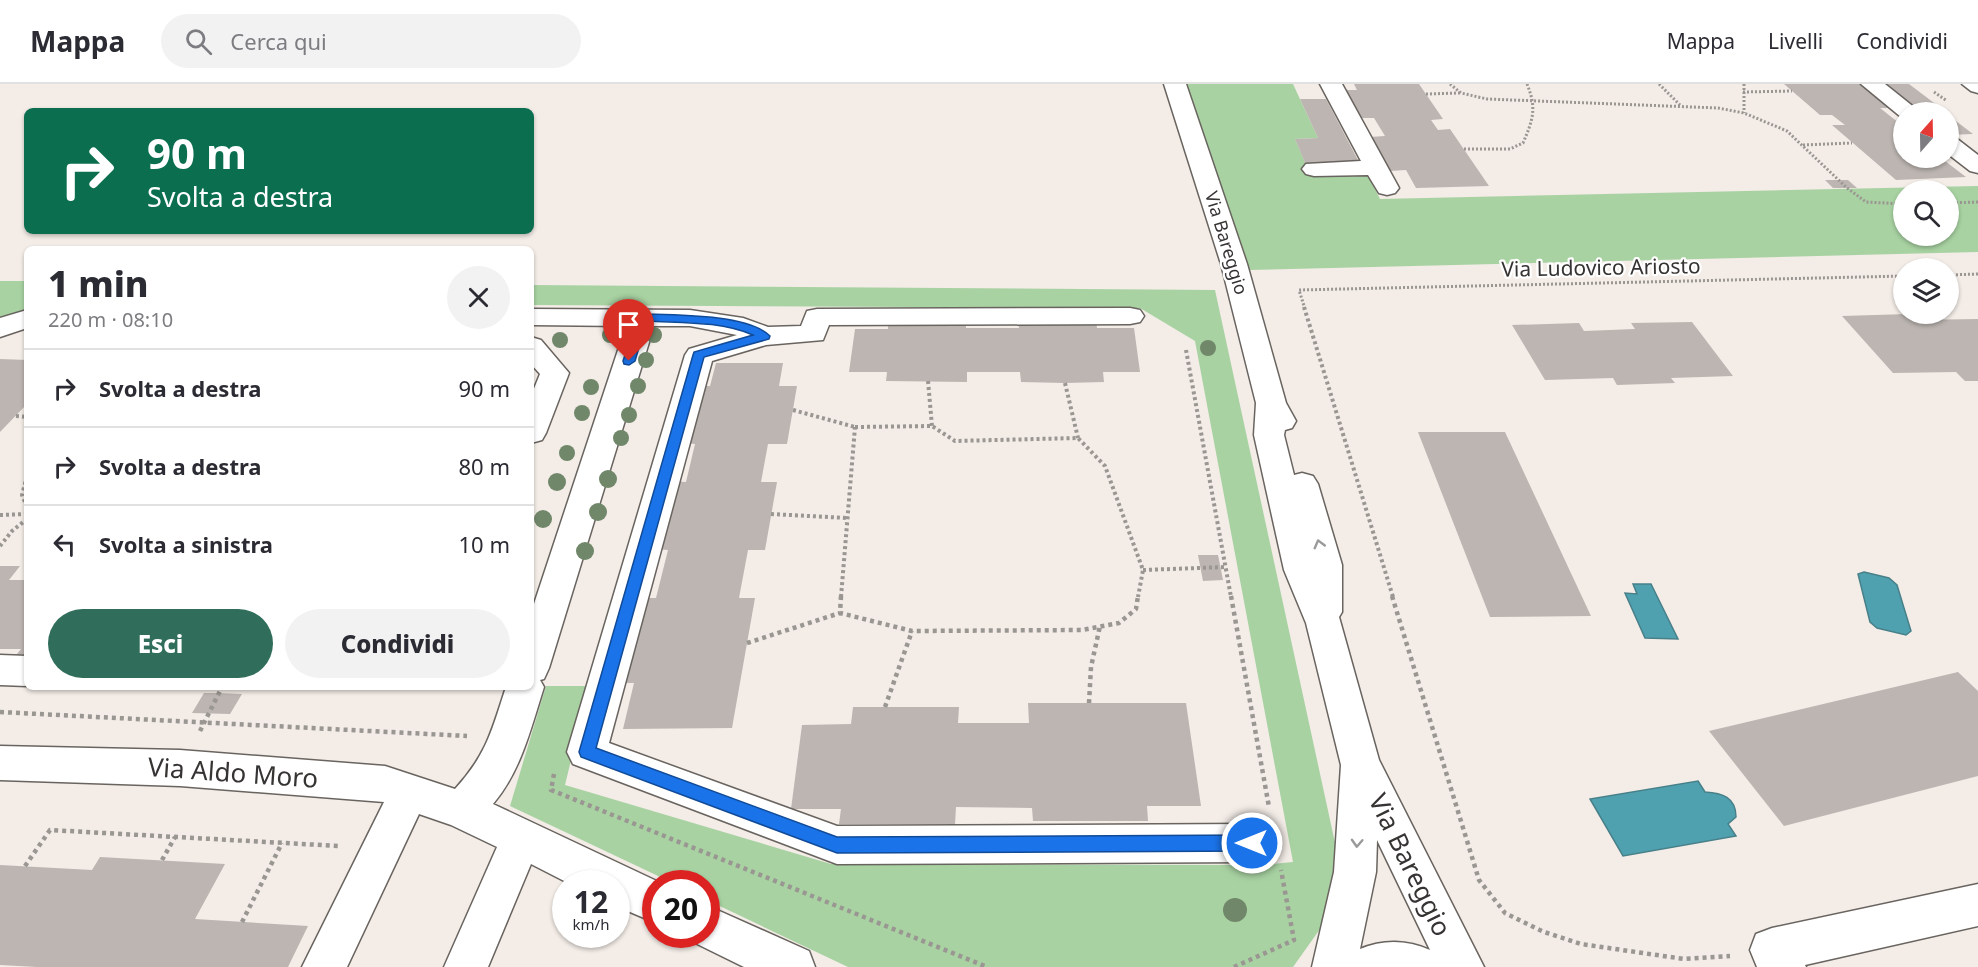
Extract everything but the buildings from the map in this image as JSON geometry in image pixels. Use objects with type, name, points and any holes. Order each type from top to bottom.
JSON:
[{"type":"street","name":"Via Bareggio","points":[[1175,84],[1234,264],[1271,403],[1269,435],[1300,570],[1324,623],[1360,763],[1462,967]]},
{"type":"street","points":[[1314,169],[1381,178],[1331,84]]},
{"type":"street","points":[[1872,84],[1896,102]]},
{"type":"street","points":[[1973,84],[1978,87]]},
{"type":"street","points":[[1959,151],[1978,166]]},
{"type":"street","points":[[1130,316],[817,317],[813,334],[765,336],[699,355],[587,752],[837,845],[1267,840]]},
{"type":"street","points":[[534,317],[643,317],[715,321],[743,327],[765,336]]},
{"type":"street","points":[[534,659],[643,317]]},
{"type":"street","points":[[0,328],[24,319]]},
{"type":"street","points":[[534,349],[555,373],[534,426]]},
{"type":"street","points":[[0,670],[24,671]]},
{"type":"street","points":[[462,810],[486,783],[503,755],[524,690]]},
{"type":"street","name":"Via Aldo Moro","points":[[0,763],[180,768],[385,784],[462,810],[586,870]]},
{"type":"street","name":"Via Bareggio","points":[[1334,967],[1355,872],[1360,763]]},
{"type":"street","points":[[324,967],[410,791]]},
{"type":"street","points":[[466,967],[521,839]]},
{"type":"street","points":[[1778,958],[1978,905]]},
{"type":"street","points":[[720,933],[793,967]]},
{"type":"street","name":"Via Bareggio","points":[[1370,967],[1401,964],[1418,967]]},
{"type":"path","points":[[1450,84],[1461,93]]},
{"type":"path","points":[[1464,149],[1510,149],[1523,143],[1532,123],[1534,100],[1527,84]]},
{"type":"path","points":[[1659,84],[1681,106]]},
{"type":"path","points":[[1743,84],[1744,113]]},
{"type":"path","points":[[1743,92],[1792,91]]},
{"type":"path","points":[[1426,94],[1461,93],[1487,99],[1718,108],[1744,113],[1787,131],[1842,184],[1866,202],[1893,203]]},
{"type":"path","points":[[1803,145],[1852,142]]},
{"type":"path","points":[[1959,203],[1978,202]]},
{"type":"path","points":[[1959,274],[1978,274]]},
{"type":"path","name":"Via Ludovico Ariosto","points":[[1778,958],[1684,959],[1581,944],[1544,932],[1505,913],[1479,880],[1299,290],[1893,276]]},
{"type":"path","points":[[1186,350],[1226,567],[1267,840],[1294,940],[1234,967]]},
{"type":"path","points":[[928,381],[932,426]]},
{"type":"path","points":[[747,643],[840,613],[912,631],[1082,630],[1119,623],[1136,609],[1143,570],[1105,466],[1078,438],[1065,383]]},
{"type":"path","points":[[793,410],[855,427],[932,426],[955,441],[1078,438]]},
{"type":"path","points":[[15,416],[24,417]]},
{"type":"path","points":[[840,613],[855,427]]},
{"type":"path","points":[[771,514],[847,518]]},
{"type":"path","points":[[0,515],[24,517]]},
{"type":"path","points":[[0,546],[24,520]]},
{"type":"path","points":[[1143,570],[1226,567]]},
{"type":"path","points":[[1089,703],[1091,667],[1100,626]]},
{"type":"path","points":[[885,707],[912,631]]},
{"type":"path","points":[[0,712],[509,738]]},
{"type":"path","points":[[555,771],[551,790],[987,967]]},
{"type":"path","points":[[25,866],[50,830],[351,847]]},
{"type":"path","points":[[162,860],[175,837]]},
{"type":"path","points":[[242,922],[282,843]]},
{"type":"green space","points":[[1185,84],[1293,84],[1318,138],[1295,139],[1311,176],[1368,175],[1380,199],[1893,188],[1893,246],[1959,246],[1959,186],[1978,186],[1978,252],[1247,270]]},
{"type":"green space","points":[[0,281],[24,281],[24,310],[0,318]]},
{"type":"green space","points":[[534,285],[1215,290],[1337,852],[1325,922],[1293,967],[848,967],[720,906],[720,870],[645,870],[510,806],[546,686],[589,686],[565,785],[831,864],[1261,865],[1293,862],[1195,341],[1140,308],[534,305]]},
{"type":"water","points":[[1864,572],[1889,578],[1897,585],[1911,631],[1906,635],[1877,628],[1870,622],[1858,574]]},
{"type":"water","points":[[1633,584],[1651,584],[1678,639],[1645,638],[1625,593],[1637,594]]},
{"type":"water","points":[[1698,781],[1705,792],[1727,797],[1734,805],[1736,817],[1728,824],[1736,836],[1623,856],[1590,799]]},
{"type":"route","points":[[629,361],[643,317],[715,321],[743,327],[765,336],[699,355],[587,752],[837,845],[1252,843]]}]
